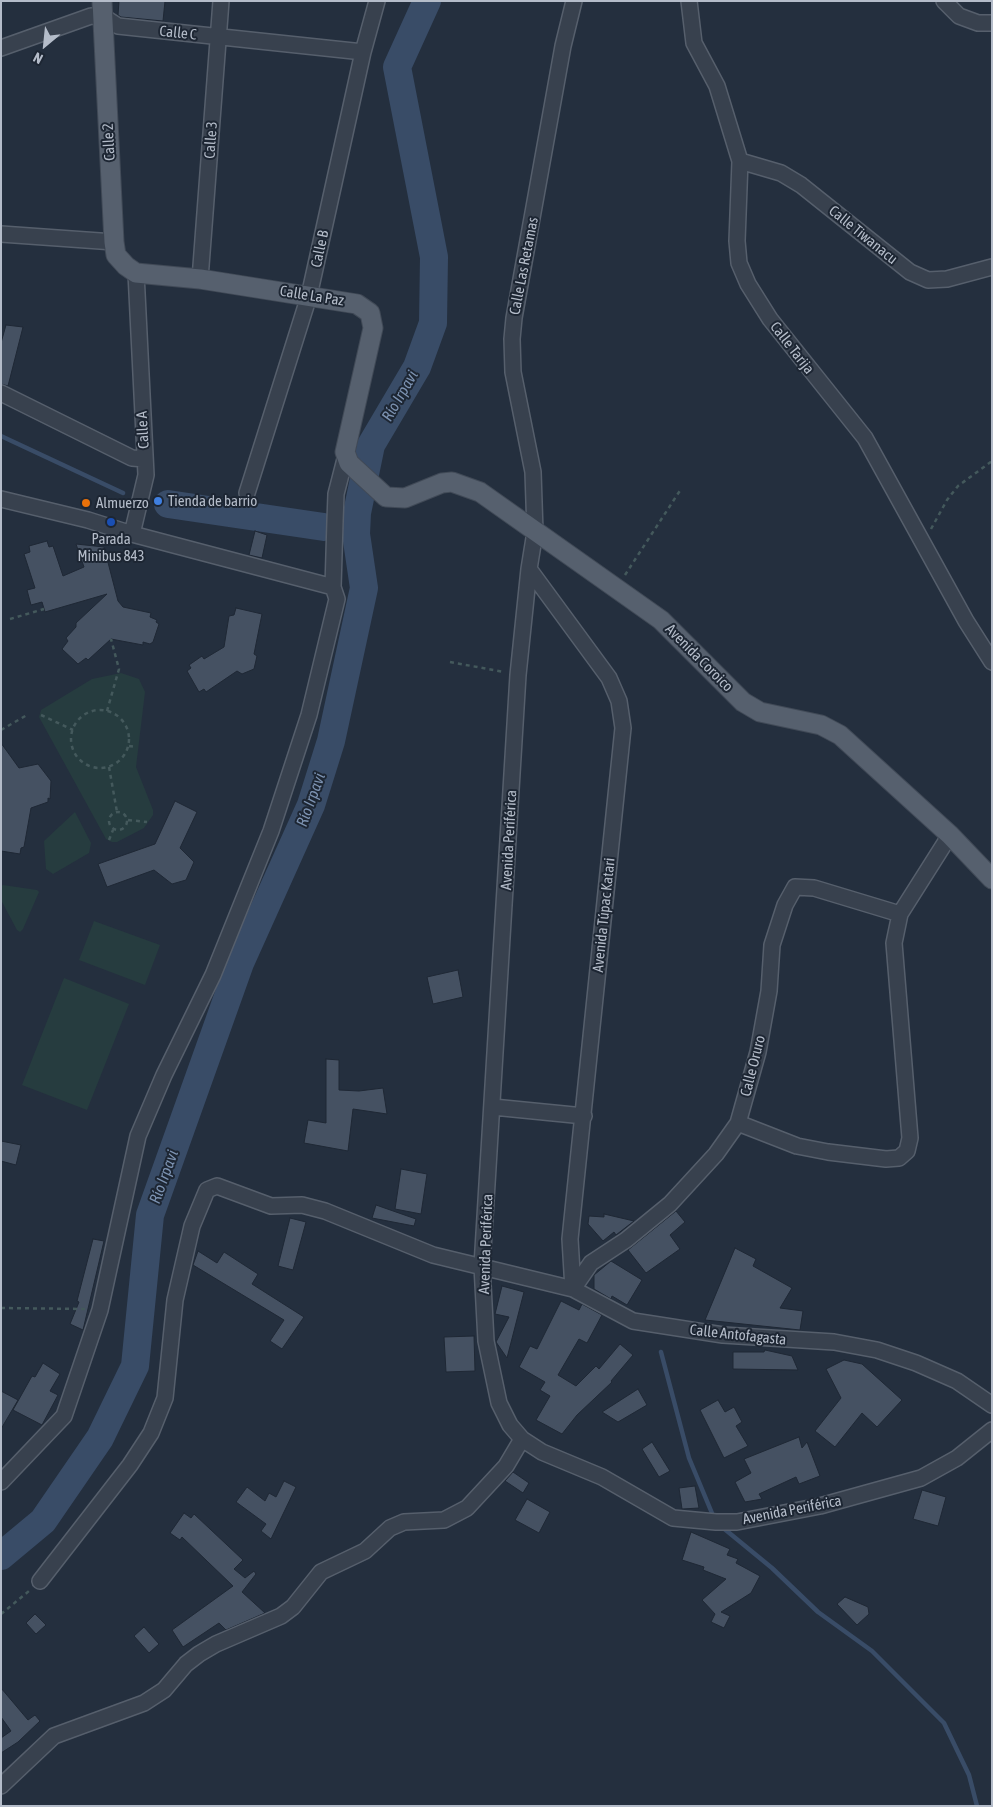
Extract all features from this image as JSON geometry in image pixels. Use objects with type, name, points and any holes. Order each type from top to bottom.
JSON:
[{"type":"main road","name":"Calle 2","points":[[103,9],[114,242],[116,255],[136,273]]},
{"type":"main road","name":"Calle La Paz","points":[[136,273],[200,279],[357,304],[370,313],[373,328],[345,452],[349,463]]},
{"type":"main road","name":"Avenida Coroico","points":[[349,463],[386,497],[406,498],[442,483],[462,484],[480,492],[535,532],[617,586],[661,620],[743,702],[760,712],[821,725],[840,736],[950,835],[992,879]]},
{"type":"street","name":"Calle 3","points":[[200,279],[221,1]]},
{"type":"street","name":"Calle B","points":[[247,493],[309,296],[363,52],[377,1]]},
{"type":"street","name":"Calle Las Retamas","points":[[535,532],[533,472],[513,372],[512,339],[514,318],[563,46],[574,1]]},
{"type":"street","name":"Calle Tarija","points":[[689,1],[694,43],[717,86],[740,161],[737,241],[739,264],[748,284],[770,319],[865,438],[992,662]]},
{"type":"street","points":[[944,1],[959,16],[978,23],[992,23]]},
{"type":"street","name":"Calle C","points":[[103,9],[118,26],[363,52]]},
{"type":"street","points":[[1,48],[91,16],[103,9]]},
{"type":"street","name":"Calle Tiwanacu","points":[[740,161],[781,173],[801,186],[910,272],[928,280],[947,279],[992,267]]},
{"type":"street","points":[[1,234],[114,242]]},
{"type":"street","name":"Calle A","points":[[1,393],[132,458],[145,459],[136,273]]},
{"type":"street","points":[[132,534],[146,475],[145,459]]},
{"type":"street","points":[[1,1482],[64,1416],[100,1310],[138,1136],[164,1074],[213,975],[272,831],[309,715],[337,599],[333,588],[336,494],[349,463]]},
{"type":"street","points":[[1,499],[88,520],[132,534],[333,588]]},
{"type":"street","name":"Avenida Periférica","points":[[535,532],[529,568],[518,675],[482,1266],[486,1341],[492,1376],[502,1410],[510,1425],[522,1440],[542,1452],[602,1477],[673,1518],[716,1522],[737,1522],[820,1506],[920,1478],[957,1458],[992,1430]]},
{"type":"street","name":"Avenida Túpac Katari","points":[[529,568],[609,678],[619,701],[623,728],[570,1239],[573,1288]]},
{"type":"street","points":[[738,1123],[797,1146],[828,1152],[886,1159],[899,1158],[907,1151],[910,1138],[894,943],[900,914],[950,835]]},
{"type":"street","name":"Calle Oruro","points":[[573,1288],[591,1263],[626,1240],[670,1204],[716,1154],[738,1123],[758,1052],[770,991],[772,945],[789,894],[795,887],[803,886],[900,914]]},
{"type":"street","points":[[493,1107],[584,1116]]},
{"type":"street","name":"Calle Antofagasta","points":[[40,1581],[130,1465],[151,1433],[160,1413],[168,1380],[175,1300],[192,1226],[206,1190],[218,1186],[271,1206],[302,1205],[324,1210],[433,1254],[573,1288],[633,1321],[723,1335],[834,1342],[876,1350],[916,1363],[957,1381],[990,1403]]},
{"type":"street","points":[[990,1403],[992,1386]]},
{"type":"street","points":[[1,1786],[54,1736],[144,1703],[164,1690],[186,1664],[199,1654],[216,1644],[282,1616],[293,1607],[321,1572],[365,1551],[390,1528],[404,1522],[444,1520],[467,1508],[506,1466],[522,1440]]},
{"type":"path","points":[[924,544],[947,500],[958,486],[992,461]]},
{"type":"path","points":[[617,586],[681,489]]},
{"type":"path","points":[[10,619],[44,609]]},
{"type":"path","points":[[107,711],[119,669],[111,639]]},
{"type":"path","points":[[450,662],[518,675]]},
{"type":"path","points":[[94,711],[107,711],[121,719],[127,727],[130,737],[129,746],[125,756],[109,767],[99,768],[82,762],[72,746],[73,730],[78,720],[85,714],[94,711]]},
{"type":"path","points":[[41,715],[73,730]]},
{"type":"path","points":[[1,730],[27,716]]},
{"type":"path","points":[[129,746],[136,747]]},
{"type":"path","points":[[109,767],[117,812]]},
{"type":"path","points":[[128,820],[124,828],[119,830],[114,829],[110,824],[109,818],[117,812],[123,813],[128,820],[147,822]]},
{"type":"path","points":[[110,840],[114,829]]},
{"type":"path","points":[[1,1308],[100,1310]]},
{"type":"path","points":[[1,1614],[40,1581]]},
{"type":"green space","points":[[121,673],[139,679],[145,692],[136,767],[153,810],[153,815],[144,828],[117,842],[112,842],[106,839],[39,717],[41,710],[92,679]]},
{"type":"green space","points":[[75,812],[91,843],[89,853],[53,874],[46,869],[44,841]]},
{"type":"green space","points":[[1,886],[37,890],[39,892],[20,932],[17,930],[1,900]]},
{"type":"green space","points":[[94,921],[160,945],[145,985],[79,960]]},
{"type":"green space","points":[[64,978],[129,1004],[87,1110],[22,1085]]},
{"type":"building","points":[[119,1],[165,1],[163,21],[121,17],[118,15]]},
{"type":"building","points":[[6,325],[23,327],[8,386],[1,384],[1,343]]},
{"type":"building","points":[[255,531],[267,535],[262,558],[249,555]]},
{"type":"building","points":[[47,541],[49,547],[53,546],[63,576],[84,567],[76,544],[104,547],[118,601],[123,607],[151,613],[150,617],[157,620],[156,622],[159,624],[153,642],[150,644],[143,642],[143,645],[111,639],[88,660],[86,658],[78,664],[62,649],[68,641],[66,638],[76,627],[76,623],[107,594],[45,612],[42,602],[31,605],[27,590],[35,588],[24,554],[30,552],[29,546]]},
{"type":"building","points":[[236,608],[262,614],[254,654],[257,656],[254,669],[242,674],[237,671],[206,692],[204,689],[199,692],[187,671],[191,668],[189,665],[202,656],[204,659],[224,647],[229,616],[234,615]]},
{"type":"building","points":[[1,743],[19,768],[38,764],[51,781],[50,799],[48,798],[48,802],[31,808],[24,847],[21,848],[20,854],[1,851]]},
{"type":"building","points":[[175,801],[197,812],[180,848],[194,862],[186,880],[172,884],[154,870],[107,887],[98,864],[155,844]]},
{"type":"building","points":[[458,970],[463,997],[433,1004],[427,977]]},
{"type":"building","points":[[326,1059],[339,1060],[339,1090],[359,1091],[383,1088],[387,1114],[353,1109],[348,1151],[304,1143],[308,1120],[326,1123]]},
{"type":"building","points":[[1,1141],[21,1145],[16,1165],[1,1161]]},
{"type":"building","points":[[401,1169],[427,1174],[421,1214],[395,1209]]},
{"type":"building","points":[[376,1205],[416,1219],[414,1226],[372,1218]]},
{"type":"building","points":[[676,1211],[685,1222],[670,1235],[680,1249],[646,1273],[628,1250]]},
{"type":"building","points":[[604,1214],[634,1221],[616,1235],[614,1232],[603,1241],[588,1224],[589,1216],[604,1217]]},
{"type":"building","points":[[290,1218],[306,1222],[293,1270],[278,1266]]},
{"type":"building","points":[[93,1239],[104,1241],[83,1330],[70,1324],[79,1302],[77,1301]]},
{"type":"building","points":[[735,1248],[756,1259],[753,1266],[792,1288],[780,1308],[803,1311],[800,1330],[705,1320]]},
{"type":"building","points":[[198,1251],[217,1263],[224,1252],[258,1274],[252,1284],[304,1317],[282,1349],[270,1341],[284,1320],[193,1265]]},
{"type":"building","points":[[611,1261],[642,1280],[627,1305],[612,1296],[611,1299],[594,1289],[594,1275]]},
{"type":"building","points":[[502,1286],[524,1292],[507,1358],[496,1342],[509,1317],[495,1314]]},
{"type":"building","points":[[561,1301],[579,1310],[582,1304],[602,1315],[587,1343],[579,1339],[558,1375],[576,1386],[596,1366],[599,1369],[620,1344],[633,1355],[612,1382],[577,1415],[562,1434],[536,1420],[550,1396],[540,1390],[545,1382],[519,1367],[530,1346],[537,1349]]},
{"type":"building","points":[[474,1336],[475,1371],[446,1372],[444,1337]]},
{"type":"building","points":[[765,1350],[792,1356],[798,1370],[733,1369],[733,1352],[764,1352]]},
{"type":"building","points":[[844,1360],[862,1364],[902,1400],[877,1427],[862,1413],[835,1447],[815,1431],[841,1398],[826,1369]]},
{"type":"building","points":[[43,1363],[60,1374],[50,1391],[58,1395],[42,1425],[13,1410],[32,1376],[35,1377]]},
{"type":"building","points":[[638,1389],[647,1405],[618,1422],[602,1412]]},
{"type":"building","points":[[1,1391],[18,1400],[1,1429]]},
{"type":"building","points":[[718,1400],[725,1412],[734,1407],[742,1422],[736,1426],[748,1446],[724,1458],[700,1410]]},
{"type":"building","points":[[799,1437],[802,1448],[807,1442],[820,1476],[799,1484],[796,1477],[759,1494],[762,1499],[745,1502],[735,1482],[751,1473],[744,1459]]},
{"type":"building","points":[[652,1442],[670,1471],[659,1477],[642,1449]]},
{"type":"building","points":[[513,1472],[529,1483],[523,1493],[505,1481]]},
{"type":"building","points":[[284,1481],[296,1487],[271,1539],[261,1531],[266,1524],[236,1502],[247,1487],[265,1501],[269,1493],[276,1497]]},
{"type":"building","points":[[695,1486],[699,1508],[682,1509],[679,1488]]},
{"type":"building","points":[[922,1490],[946,1497],[938,1526],[913,1519]]},
{"type":"building","points":[[527,1499],[550,1512],[539,1533],[515,1520]]},
{"type":"building","points":[[184,1513],[191,1518],[194,1514],[243,1560],[234,1569],[245,1578],[254,1571],[256,1574],[242,1592],[265,1613],[226,1630],[219,1623],[183,1647],[172,1630],[233,1586],[182,1537],[180,1540],[170,1533]]},
{"type":"building","points":[[691,1532],[730,1549],[727,1555],[738,1559],[736,1563],[760,1576],[751,1593],[721,1612],[730,1616],[724,1628],[711,1622],[715,1614],[702,1600],[726,1579],[703,1570],[704,1567],[682,1560]]},
{"type":"building","points":[[845,1597],[868,1607],[869,1614],[857,1625],[837,1604]]},
{"type":"building","points":[[35,1614],[46,1625],[36,1634],[26,1623]]},
{"type":"building","points":[[144,1627],[159,1644],[149,1653],[134,1636]]},
{"type":"building","points":[[1,1688],[28,1720],[35,1715],[40,1721],[18,1742],[1,1753],[1,1738],[11,1731],[1,1717]]},
{"type":"waterway","name":"Río Irpavi","points":[[1,1556],[43,1521],[100,1438],[135,1366],[150,1215],[240,963],[311,805],[331,741],[364,588],[356,534],[357,513],[371,445],[417,367],[433,323],[434,257],[397,67],[427,1]]},
{"type":"waterway","points":[[1,436],[123,493]]},
{"type":"waterway","points":[[168,504],[324,527]]},
{"type":"waterway","points":[[661,1352],[689,1458],[714,1518]]},
{"type":"waterway","points":[[722,1527],[772,1568],[818,1612],[872,1651],[944,1723],[969,1775],[977,1806]]},
{"type":"place","name":"Tienda de barrio","points":[[158,501]]},
{"type":"place","name":"Almuerzo","points":[[86,503]]},
{"type":"place","name":"Parada Minibus 843","points":[[111,522]]}]
